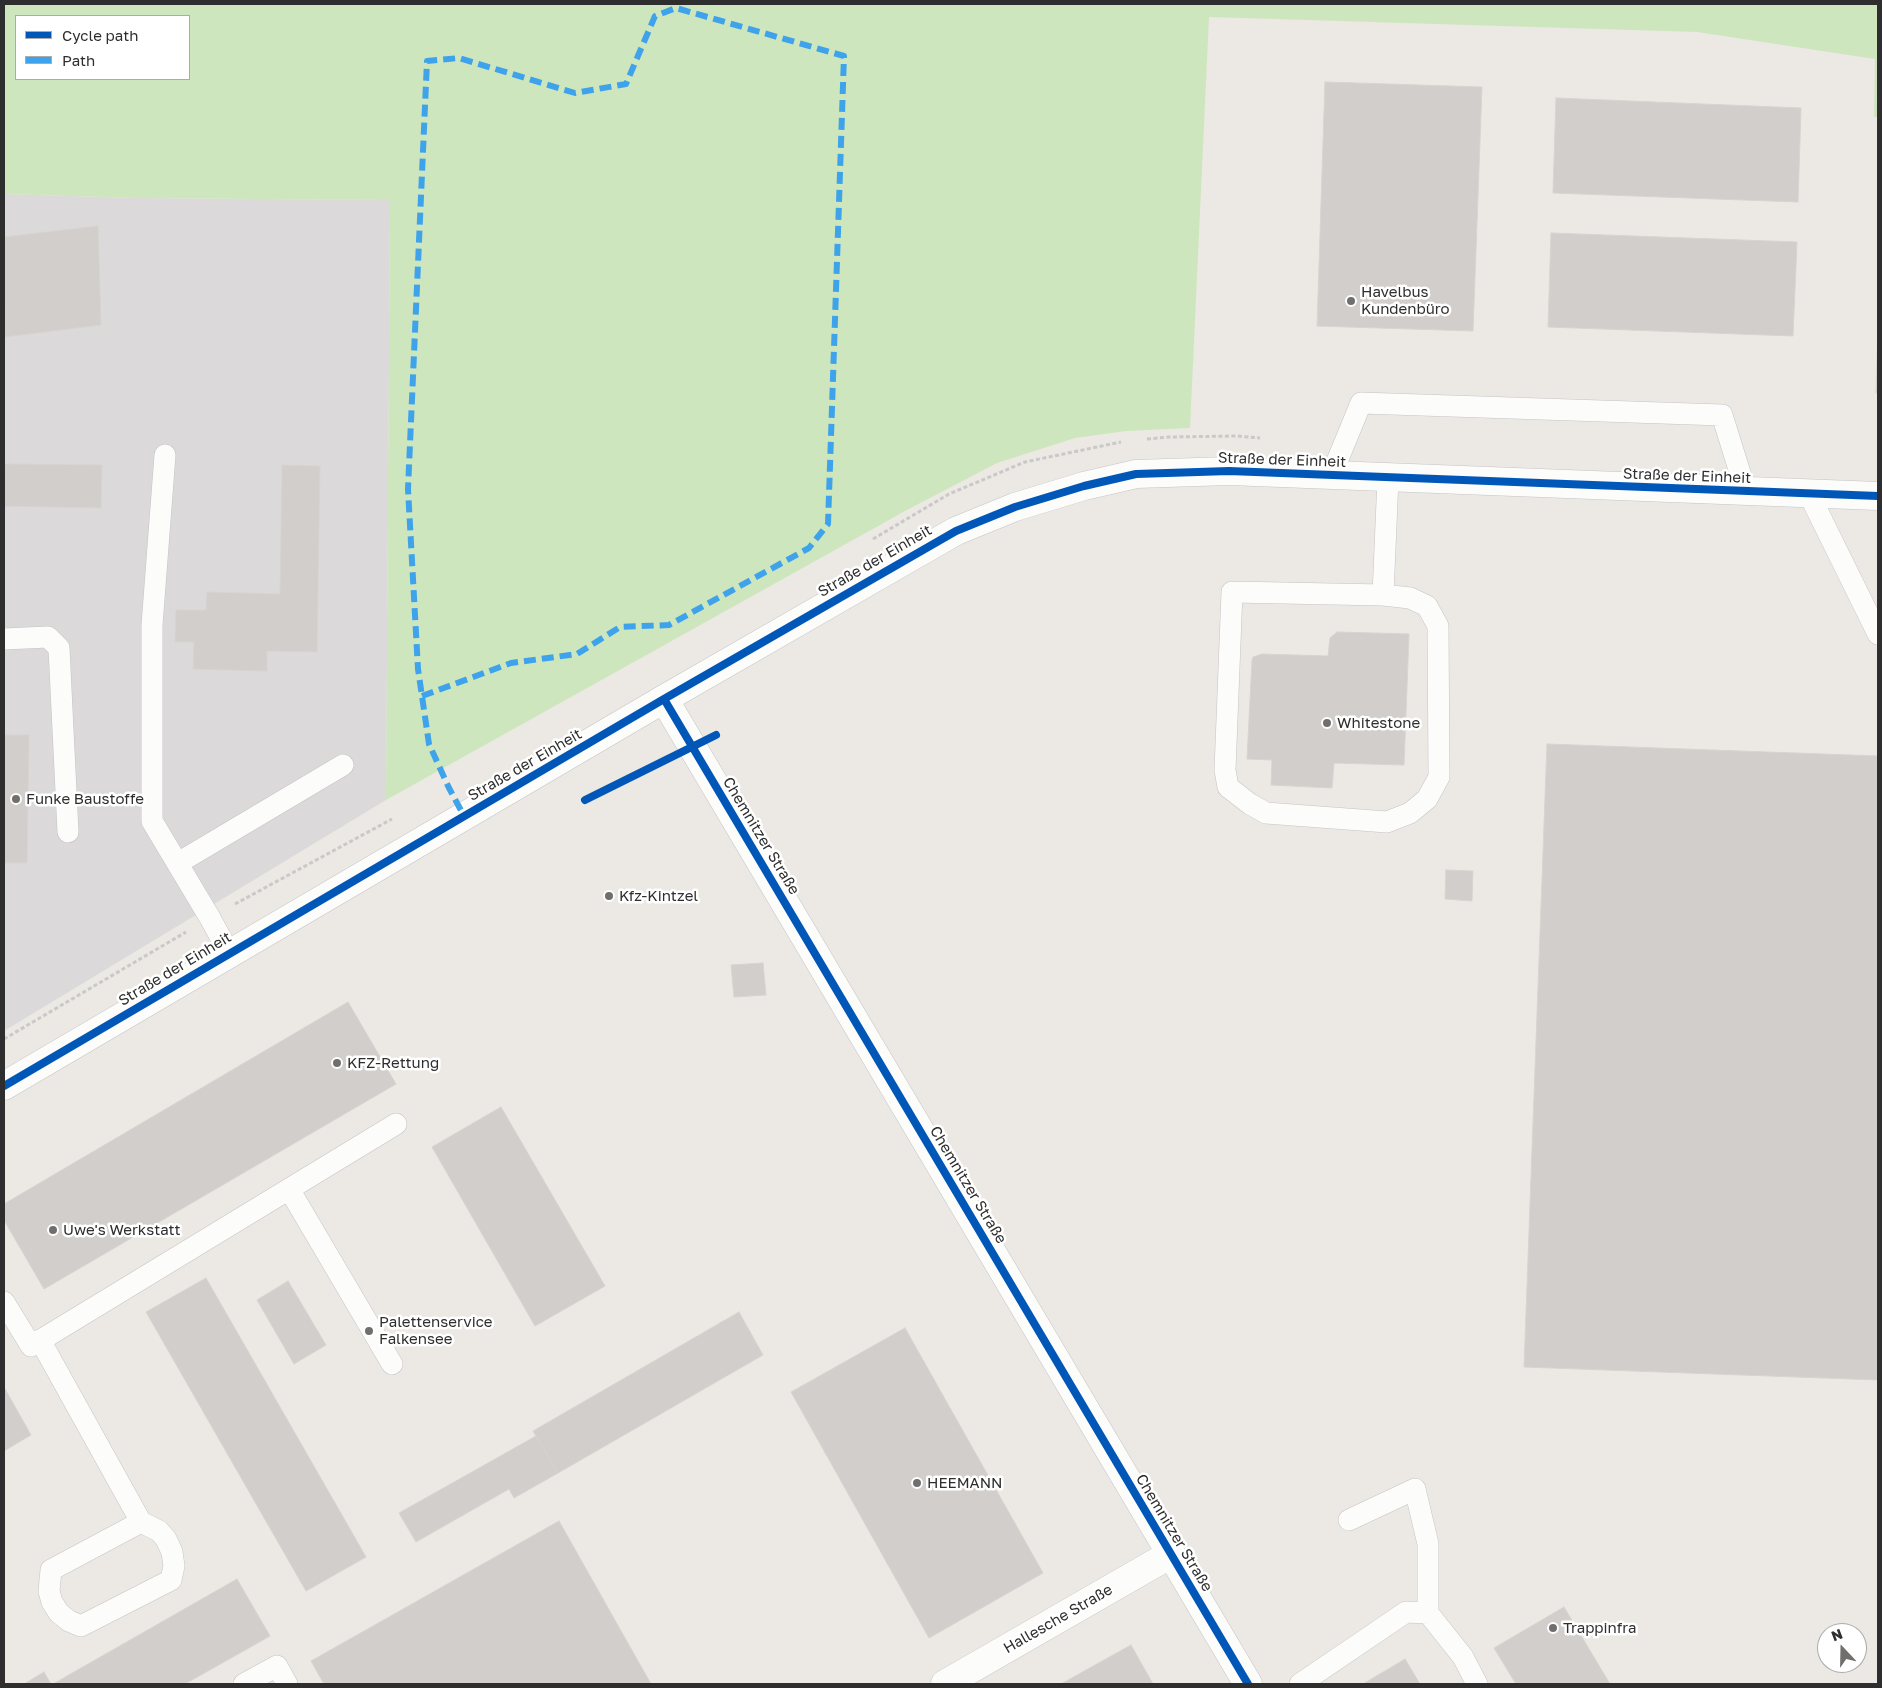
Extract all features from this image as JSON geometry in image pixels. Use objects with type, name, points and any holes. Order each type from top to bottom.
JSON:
[{"type":"street","name":"Straße der Einheit","points":[[4,1086],[228,953],[956,531],[1015,507],[1084,486],[1136,474],[1229,471],[1878,496]]},
{"type":"street","name":"Chemnitzer Straße","points":[[664,699],[1248,1684]]},
{"type":"street","name":"Hallesche Straße","points":[[945,1684],[1171,1554]]},
{"type":"lane","points":[[1331,476],[1361,403],[1702,414],[1722,415],[1746,492]]},
{"type":"lane","points":[[165,455],[152,625],[152,821],[178,863],[228,953]]},
{"type":"lane","points":[[1383,594],[1388,478]]},
{"type":"lane","points":[[1809,494],[1878,634]]},
{"type":"lane","points":[[1232,592],[1383,594],[1410,598],[1427,606],[1438,626],[1439,777],[1427,799],[1410,813],[1387,822],[1266,813],[1250,804],[1228,788],[1225,770],[1232,592]]},
{"type":"lane","points":[[4,639],[48,637],[59,648],[68,832]]},
{"type":"lane","points":[[178,863],[343,765]]},
{"type":"lane","points":[[4,1302],[31,1346],[396,1124]]},
{"type":"lane","points":[[289,1189],[392,1364]]},
{"type":"lane","points":[[40,1340],[141,1522],[159,1531],[166,1539],[172,1552],[174,1566],[171,1580],[81,1626],[69,1621],[59,1613],[52,1602],[49,1591],[51,1570],[141,1522]]},
{"type":"lane","points":[[1349,1520],[1415,1489],[1428,1544],[1428,1613],[1463,1657],[1477,1684]]},
{"type":"lane","points":[[1300,1684],[1406,1612],[1428,1613]]},
{"type":"lane","points":[[244,1684],[277,1666],[287,1684]]},
{"type":"shaded area","points":[[4,194],[136,198],[390,200],[386,800],[4,1031]]},
{"type":"green space","points":[[4,4],[1878,4],[1878,117],[1874,117],[1875,59],[1697,32],[1209,17],[1190,428],[1126,431],[1075,438],[997,463],[905,511],[386,800],[390,200],[136,198],[4,194]]},
{"type":"building","points":[[1325,82],[1482,87],[1473,331],[1317,326]]},
{"type":"building","points":[[1556,98],[1801,108],[1798,202],[1553,193]]},
{"type":"building","points":[[98,226],[101,325],[5,337],[4,237]]},
{"type":"building","points":[[1551,233],[1797,242],[1793,336],[1548,327]]},
{"type":"building","points":[[1878,324],[1878,393],[1876,393]]},
{"type":"building","points":[[4,464],[102,465],[101,508],[4,506]]},
{"type":"building","points":[[282,465],[320,466],[317,652],[267,651],[267,671],[193,669],[194,642],[175,642],[176,610],[206,610],[207,592],[280,594]]},
{"type":"building","name":"Whitestone","points":[[1337,632],[1409,634],[1404,765],[1334,763],[1332,788],[1271,785],[1272,760],[1247,759],[1253,657],[1262,654],[1328,656],[1330,638]]},
{"type":"building","name":"Funke Baustoffe","points":[[4,735],[29,735],[27,863],[4,863]]},
{"type":"building","points":[[1547,744],[1878,756],[1878,1380],[1524,1367]]},
{"type":"building","points":[[1446,870],[1473,871],[1472,901],[1445,899]]},
{"type":"building","points":[[763,963],[766,995],[734,997],[731,965]]},
{"type":"building","points":[[348,1002],[396,1084],[44,1289],[4,1220],[4,1204]]},
{"type":"building","points":[[501,1107],[605,1286],[535,1326],[432,1147]]},
{"type":"building","points":[[206,1278],[366,1557],[306,1591],[146,1312]]},
{"type":"building","points":[[288,1281],[326,1345],[294,1364],[257,1300]]},
{"type":"building","points":[[739,1312],[763,1355],[558,1473],[533,1431]]},
{"type":"building","name":"HEEMANN","points":[[905,1328],[1043,1573],[929,1638],[791,1392]]},
{"type":"building","points":[[4,1387],[31,1435],[4,1451]]},
{"type":"building","points":[[536,1436],[558,1473],[514,1498],[509,1489],[416,1542],[399,1513]]},
{"type":"building","points":[[559,1521],[651,1684],[324,1684],[311,1661]]},
{"type":"building","points":[[237,1579],[270,1636],[185,1684],[53,1684]]},
{"type":"building","name":"Trappinfra","points":[[1564,1607],[1610,1684],[1516,1684],[1494,1648]]},
{"type":"building","points":[[1131,1645],[1153,1684],[1061,1684]]},
{"type":"building","points":[[1405,1659],[1420,1684],[1363,1684]]},
{"type":"building","points":[[44,1672],[51,1684],[24,1684]]},
{"type":"marked path","points":[[422,696],[511,663],[577,654],[620,627],[669,625],[809,548],[828,524],[844,56],[676,8],[655,16],[626,84],[575,93],[459,58],[427,61],[408,489],[418,669],[429,744],[464,816]]},
{"type":"cycle path","points":[[4,1086],[664,699],[956,531],[1015,507],[1084,486],[1136,474],[1229,471],[1878,496]]},
{"type":"cycle path","points":[[664,699],[1248,1684]]},
{"type":"cycle path","points":[[585,800],[716,735]]},
{"type":"place","name":"Havelbus Kundenbüro","points":[[1351,301]]},
{"type":"place","name":"Whitestone","points":[[1327,723]]},
{"type":"place","name":"Funke Baustoffe","points":[[16,799]]},
{"type":"place","name":"Kfz-Kintzel","points":[[609,896]]},
{"type":"place","name":"KFZ-Rettung","points":[[337,1063]]},
{"type":"place","name":"Uwe's Werkstatt","points":[[53,1230]]},
{"type":"place","name":"Palettenservice Falkensee","points":[[369,1331]]},
{"type":"place","name":"HEEMANN","points":[[917,1483]]},
{"type":"place","name":"Trappinfra","points":[[1553,1628]]}]
